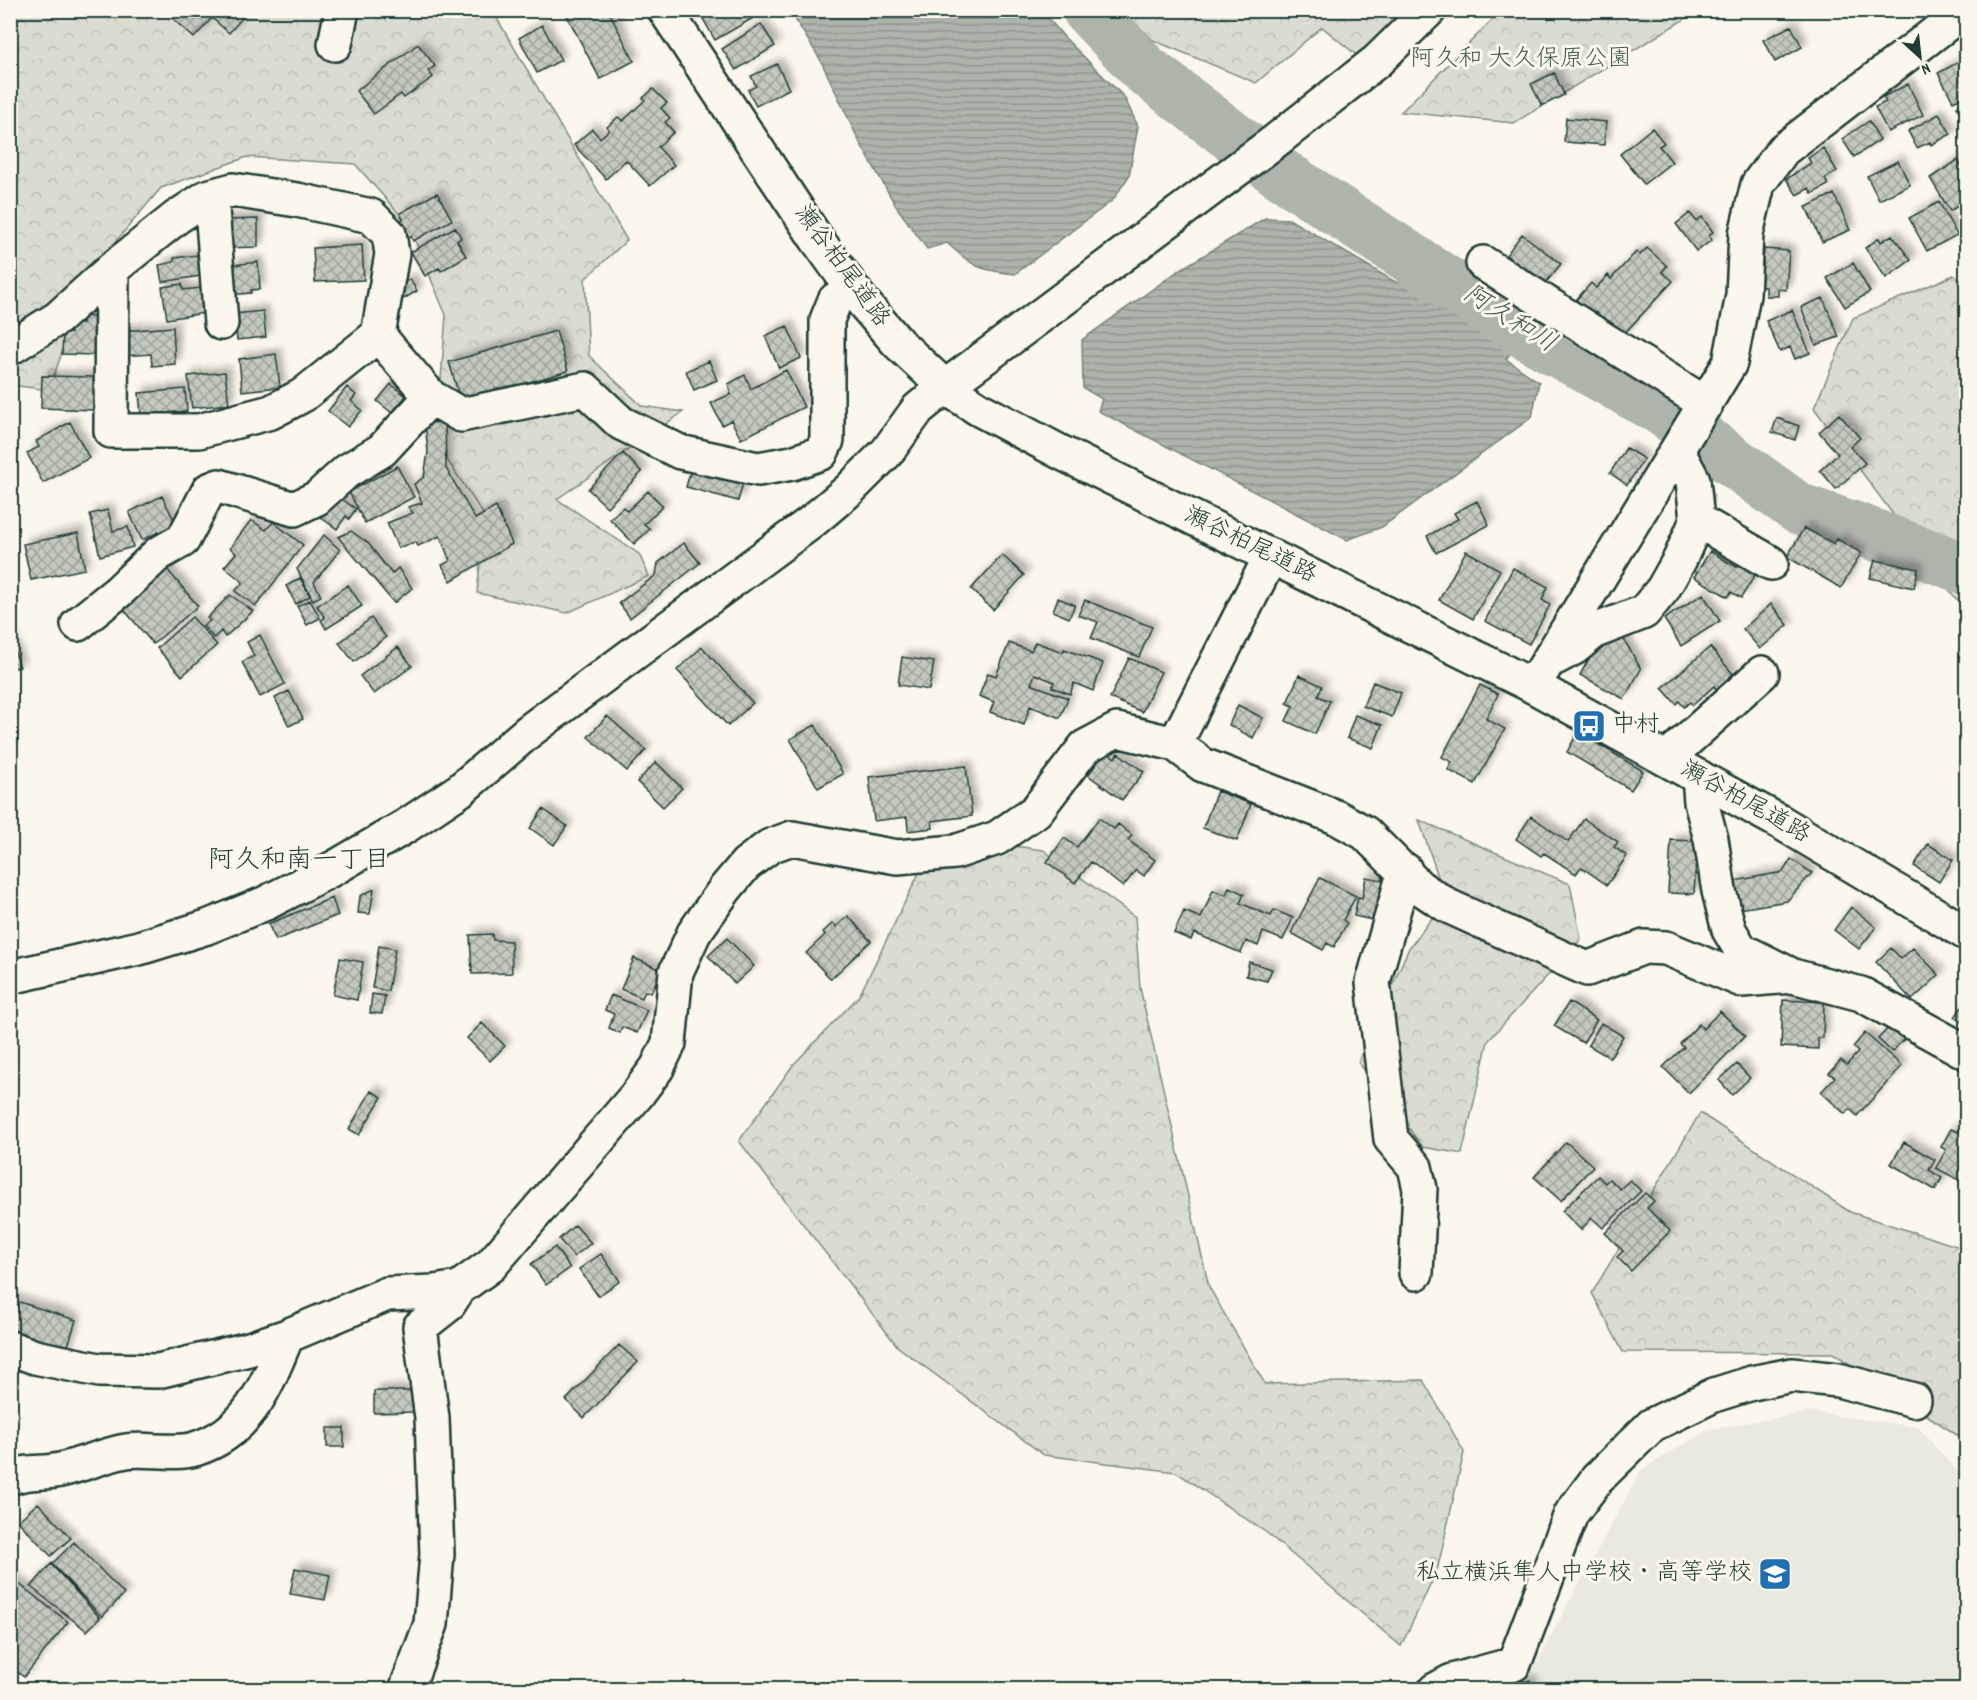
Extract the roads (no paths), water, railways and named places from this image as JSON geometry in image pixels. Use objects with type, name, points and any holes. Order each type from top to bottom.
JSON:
[{"type":"street","points":[[334,44],[342,10]]},
{"type":"street","name":"瀬谷柏尾道路","points":[[665,10],[816,238],[852,288],[897,343],[945,387],[979,409],[1062,453],[1271,556],[1540,674],[1666,759],[1782,823],[1966,933]]},
{"type":"street","points":[[10,977],[139,948],[207,927],[266,903],[336,867],[406,826],[460,790],[529,731],[810,523],[849,490],[887,452],[918,409],[1274,142],[1377,61],[1429,10]]},
{"type":"street","points":[[1540,674],[1730,363],[1743,295],[1746,234],[1758,184],[1783,150],[1965,10]]},
{"type":"street","points":[[10,348],[58,318],[112,269],[177,217],[211,196],[233,190],[297,200],[371,216],[389,234],[392,254],[378,335],[303,395],[271,412],[199,431],[111,430],[112,269]]},
{"type":"street","points":[[211,196],[221,323]]},
{"type":"street","points":[[1483,263],[1703,408]]},
{"type":"street","points":[[378,335],[431,396],[461,415],[585,389],[621,423],[680,452],[758,469],[792,463],[821,453],[827,440],[827,320],[835,300],[852,288]]},
{"type":"street","points":[[78,624],[158,554],[183,540],[209,490],[219,486],[294,509],[317,498],[347,471],[382,450],[431,396]]},
{"type":"street","points":[[1540,674],[1595,631],[1644,612],[1663,589],[1697,520],[1693,480],[1678,447]]},
{"type":"street","points":[[1697,520],[1771,563]]},
{"type":"street","points":[[1175,744],[1271,556]]},
{"type":"street","points":[[1666,759],[1762,674]]},
{"type":"street","points":[[406,1689],[431,1624],[438,1554],[432,1418],[420,1327],[448,1305],[459,1288],[490,1265],[657,1068],[669,1044],[676,972],[694,933],[746,864],[770,846],[792,838],[897,857],[954,852],[997,838],[1036,811],[1085,747],[1118,730],[1175,744],[1203,765],[1336,817],[1365,833],[1419,886],[1448,906],[1587,969],[1644,947],[1666,948],[1742,980],[1793,976]]},
{"type":"street","points":[[1699,777],[1701,802],[1711,839],[1719,891],[1729,930],[1741,950],[1793,976],[1861,994],[1966,1052]]},
{"type":"street","points":[[1405,870],[1373,982],[1391,1138],[1415,1167],[1420,1189],[1416,1273]]},
{"type":"street","points":[[10,1348],[34,1357],[99,1370],[158,1371],[249,1349],[287,1336],[387,1294],[435,1292],[459,1288]]},
{"type":"street","points":[[10,1478],[18,1474],[57,1471],[127,1451],[194,1449],[217,1439],[243,1420],[264,1391],[287,1336]]},
{"type":"street","points":[[1435,1689],[1452,1681],[1514,1664],[1571,1514],[1597,1479],[1652,1425],[1714,1395],[1752,1383],[1792,1375],[1838,1380],[1914,1400]]},
{"type":"waterway","name":"阿久和川","points":[[1088,10],[1144,69],[1280,173],[1525,333],[1662,410],[1799,509],[1966,569]]},
{"type":"place","name":"中村","points":[[1589,726]]},
{"type":"place","name":"私立横浜隼人中学校・高等学校","points":[[1775,1574]]},
{"type":"district","name":"阿久和南一丁目","points":[[299,861]]},
{"type":"park label","name":"阿久和 大久保原公園","points":[[1521,60]]}]
